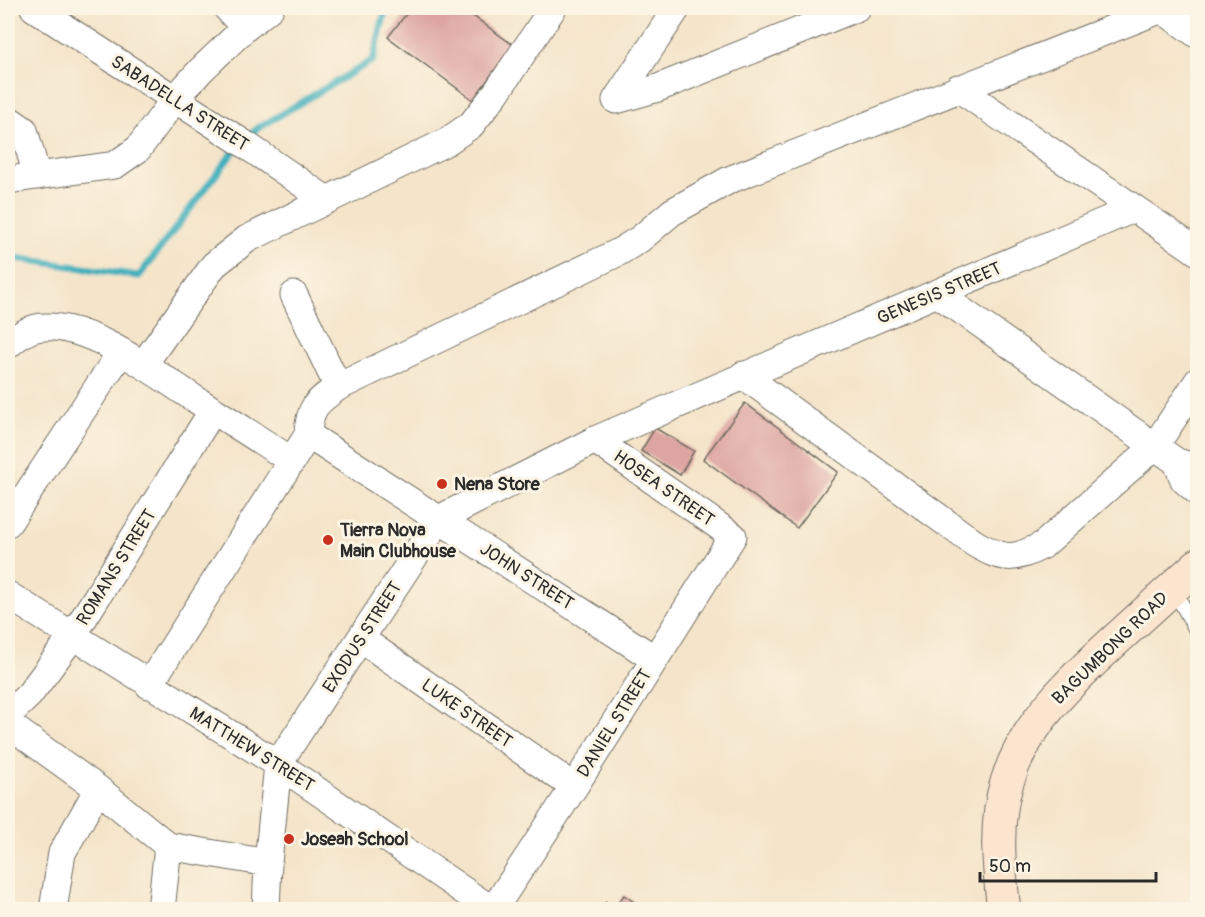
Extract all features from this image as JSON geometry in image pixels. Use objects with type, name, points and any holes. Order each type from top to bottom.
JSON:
[{"type":"main road","name":"BAGUMBONG ROAD","points":[[1004,909],[999,866],[1001,808],[1007,782],[1022,748],[1044,712],[1070,681],[1197,565]]},
{"type":"street","name":"SABADELLA STREET","points":[[34,8],[239,140],[325,200]]},
{"type":"street","points":[[227,8],[245,28]]},
{"type":"street","points":[[8,180],[115,165],[138,149],[174,100],[201,70],[245,28],[270,8]]},
{"type":"street","points":[[8,523],[132,358],[214,265],[246,239],[446,142],[471,124],[496,93],[553,8]]},
{"type":"street","points":[[677,8],[616,100],[658,88],[811,17],[856,8]]},
{"type":"street","points":[[149,685],[308,435],[309,419],[313,407],[338,387],[619,252],[640,239],[672,212],[729,180],[1161,8],[1197,34]]},
{"type":"street","points":[[958,88],[1197,252]]},
{"type":"street","points":[[8,119],[24,130],[37,176]]},
{"type":"street","name":"GENESIS STREET","points":[[743,375],[938,294],[1133,208]]},
{"type":"street","points":[[938,294],[1155,446],[1187,465],[1184,480],[1197,492]]},
{"type":"street","points":[[294,295],[338,387]]},
{"type":"street","points":[[8,345],[26,331],[43,327],[63,328],[88,335],[132,358],[292,460]]},
{"type":"street","points":[[439,519],[595,440],[743,375],[974,543],[999,557],[1012,558],[1043,545],[1155,446],[1197,381]]},
{"type":"street","name":"ROMANS STREET","points":[[8,716],[29,695],[72,637],[213,410]]},
{"type":"street","name":"JOHN STREET","points":[[308,435],[655,659]]},
{"type":"street","name":"HOSEA STREET","points":[[595,440],[733,536]]},
{"type":"street","name":"EXODUS STREET","points":[[266,909],[268,863],[278,764],[439,519]]},
{"type":"street","name":"DANIEL STREET","points":[[493,909],[574,788],[733,536]]},
{"type":"street","name":"MATTHEW STREET","points":[[8,595],[278,764],[493,909]]},
{"type":"street","name":"LUKE STREET","points":[[361,639],[574,788]]},
{"type":"street","points":[[8,724],[98,789],[168,846],[268,863]]},
{"type":"street","points":[[53,909],[62,853],[98,789]]},
{"type":"street","points":[[161,909],[168,846]]},
{"type":"lane","points":[[1173,588],[1197,634]]},
{"type":"building","points":[[411,8],[462,8],[513,45],[473,100],[388,37]]},
{"type":"building","points":[[745,403],[838,472],[797,528],[703,459]]},
{"type":"building","points":[[655,428],[694,451],[680,475],[641,451]]},
{"type":"building","points":[[624,895],[646,910],[601,910],[606,902],[614,909]]},
{"type":"waterway","points":[[246,139],[258,128],[373,60],[386,8]]},
{"type":"waterway","points":[[8,257],[139,276],[237,147]]},
{"type":"place","name":"Nena Store","points":[[442,484]]},
{"type":"place","name":"Tierra Nova Main Clubhouse","points":[[328,540]]},
{"type":"place","name":"Joseah School","points":[[289,839]]}]
